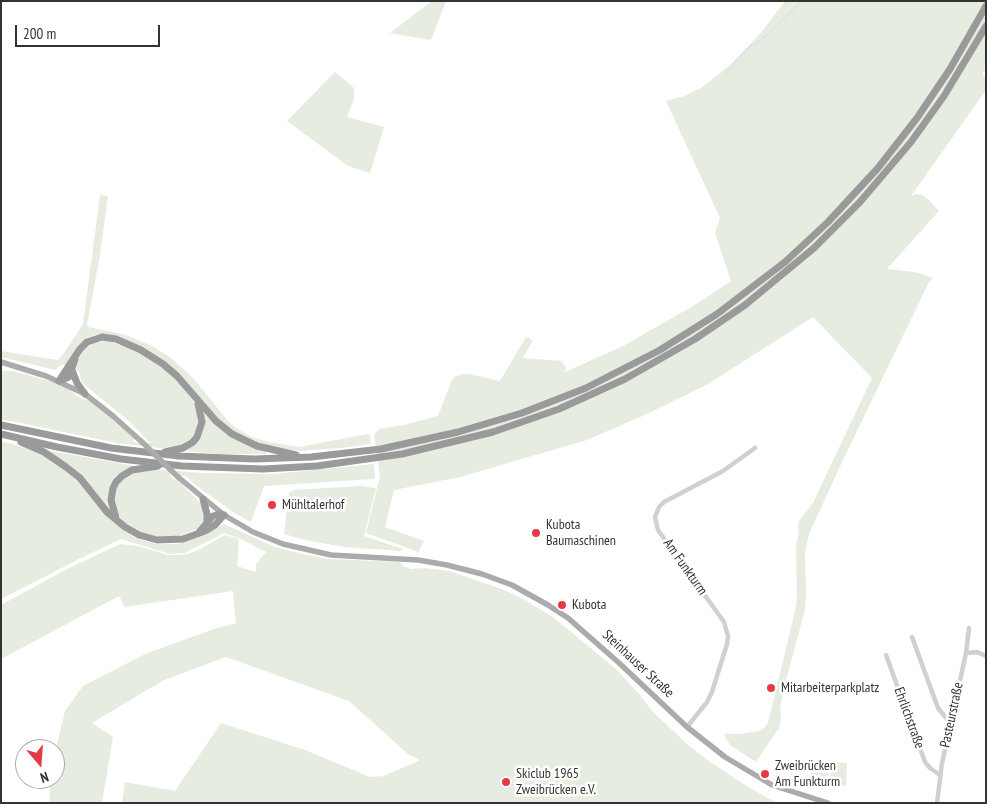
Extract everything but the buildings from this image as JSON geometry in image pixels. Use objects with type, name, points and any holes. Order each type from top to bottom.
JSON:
[{"type":"highway","points":[[1,425],[135,452],[254,460],[311,457],[354,453],[458,432],[522,413],[586,388],[660,350],[704,323],[785,262],[828,222],[854,196],[902,139],[934,94],[986,6]]},
{"type":"highway","points":[[4,435],[111,457],[173,465],[240,469],[317,466],[368,460],[429,449],[493,432],[559,409],[625,379],[664,358],[709,330],[761,293],[814,248],[884,175],[926,121],[961,69],[986,26]]},
{"type":"highway","points":[[59,381],[87,342],[98,338],[109,338],[125,342],[142,350],[163,364],[224,428],[246,442],[277,452],[311,457]]},
{"type":"highway","points":[[59,381],[67,378],[78,352]]},
{"type":"highway","points":[[72,370],[76,381],[85,394]]},
{"type":"highway","points":[[135,452],[178,450],[193,442],[200,431],[202,422],[194,397]]},
{"type":"highway","points":[[4,435],[44,452],[66,467],[80,478],[107,512],[132,531],[157,540],[175,540],[210,528],[224,515]]},
{"type":"highway","points":[[117,520],[112,507],[111,496],[114,485],[119,478],[125,473],[136,469],[173,465]]},
{"type":"highway","points":[[203,499],[207,514],[206,524]]},
{"type":"highway","points":[[191,536],[201,530],[213,516],[224,515]]},
{"type":"main road","points":[[1,362],[18,368]]},
{"type":"main road","points":[[1,367],[18,368]]},
{"type":"main road","name":"Steinhauser Straße","points":[[18,368],[59,381],[85,394],[114,416],[203,499],[224,515],[275,542],[331,555],[418,560],[448,565],[482,574],[512,585],[542,601],[568,618],[687,727],[720,753],[756,777],[785,790],[828,803]]},
{"type":"street","name":"Am Funkturm","points":[[687,727],[707,702],[712,692],[728,636],[724,622],[658,530],[655,517],[659,506],[664,502],[723,471],[755,448]]},
{"type":"street","name":"Pasteurstraße","points":[[936,803],[940,774],[966,653],[969,628]]},
{"type":"street","points":[[912,637],[938,708],[951,724]]},
{"type":"street","points":[[966,653],[978,652],[986,656]]},
{"type":"street","name":"Ehrlichstraße","points":[[886,655],[925,762],[930,768],[940,774]]},
{"type":"shaded area","points":[[432,1],[446,1],[431,40],[390,33]]},
{"type":"shaded area","points":[[785,1],[796,1],[787,10],[798,1],[986,1],[986,69],[982,74],[986,78],[986,90],[911,196],[916,194],[922,195],[939,211],[887,269],[915,272],[933,278],[929,282],[809,534],[805,553],[805,610],[783,691],[779,728],[756,762],[730,745],[725,734],[759,731],[768,723],[797,599],[796,545],[799,521],[813,503],[872,378],[813,317],[708,384],[647,414],[587,440],[460,477],[394,490],[385,527],[424,541],[418,553],[366,533],[380,475],[374,435],[379,429],[438,416],[454,377],[469,374],[500,381],[526,337],[533,340],[523,358],[562,361],[566,368],[565,372],[623,346],[698,303],[731,281],[715,233],[720,218],[666,101],[684,96],[701,88],[730,65],[761,33]]},
{"type":"shaded area","points":[[335,72],[354,88],[354,99],[347,117],[384,127],[370,173],[348,166],[287,121]]},
{"type":"shaded area","points":[[100,195],[108,196],[88,327],[126,335],[152,346],[171,358],[193,378],[228,421],[251,437],[300,447],[367,434],[370,435],[371,444],[298,451],[264,447],[227,428],[175,370],[160,358],[125,339],[113,335],[97,334],[87,338],[78,346],[65,366],[62,364],[55,370],[1,357],[1,351],[58,360],[83,324]]},
{"type":"shaded area","points":[[109,341],[138,351],[155,361],[175,378],[197,407],[200,423],[194,438],[185,445],[167,449],[117,443],[1,419],[1,371],[13,371],[50,381],[70,390],[75,395],[91,402],[109,416],[135,439],[134,442],[150,443],[129,421],[81,381],[80,373],[76,369],[77,361],[86,347],[96,342]]},
{"type":"shaded area","points":[[205,412],[215,423],[268,454],[220,454],[186,451],[192,446],[203,413]]},
{"type":"shaded area","points":[[1,441],[30,449],[44,456],[77,479],[111,519],[132,536],[144,541],[156,544],[177,544],[196,538],[224,524],[275,547],[306,555],[331,559],[400,562],[402,566],[411,569],[425,568],[449,571],[499,588],[523,599],[553,617],[617,670],[652,711],[687,744],[745,785],[777,803],[122,803],[125,782],[175,791],[221,723],[305,750],[370,777],[384,776],[420,760],[408,754],[349,701],[226,657],[164,680],[92,723],[113,737],[102,803],[49,803],[50,789],[65,789],[65,739],[58,739],[65,711],[83,686],[145,654],[236,623],[233,591],[125,607],[119,596],[1,659],[1,605],[67,569],[120,544],[138,546],[168,555],[179,555],[198,550],[225,535],[239,539],[237,566],[256,572],[256,564],[266,552],[239,538],[224,533],[185,553],[170,554],[121,539],[1,599]]},
{"type":"shaded area","points":[[46,450],[135,467],[119,476],[110,511]]},
{"type":"shaded area","points":[[374,464],[374,479],[264,486],[251,522],[234,513],[186,476],[169,475],[178,480],[203,506],[204,520],[198,529],[176,537],[155,537],[144,534],[124,522],[115,510],[113,493],[120,480],[131,472],[154,469],[202,473],[273,474]]},
{"type":"shaded area","points":[[361,486],[376,488],[364,536],[403,549],[400,551],[346,547],[309,541],[284,534],[289,493],[293,490]]},
{"type":"shaded area","points":[[830,762],[847,763],[846,786],[830,786]]},
{"type":"shaded area","points":[[814,768],[829,769],[828,785],[808,781]]},
{"type":"waterway","points":[[725,74],[750,46],[759,42],[803,1]]},
{"type":"place","name":"Mühltalerhof","points":[[272,505]]},
{"type":"place","name":"Kubota Baumaschinen","points":[[536,533]]},
{"type":"place","name":"Kubota","points":[[562,605]]},
{"type":"place","name":"Mitarbeiterparkplatz","points":[[771,688]]},
{"type":"place","name":"Zweibrücken Am Funkturm","points":[[765,774]]},
{"type":"place","name":"Skiclub 1965 Zweibrücken e.V.","points":[[506,782]]}]
